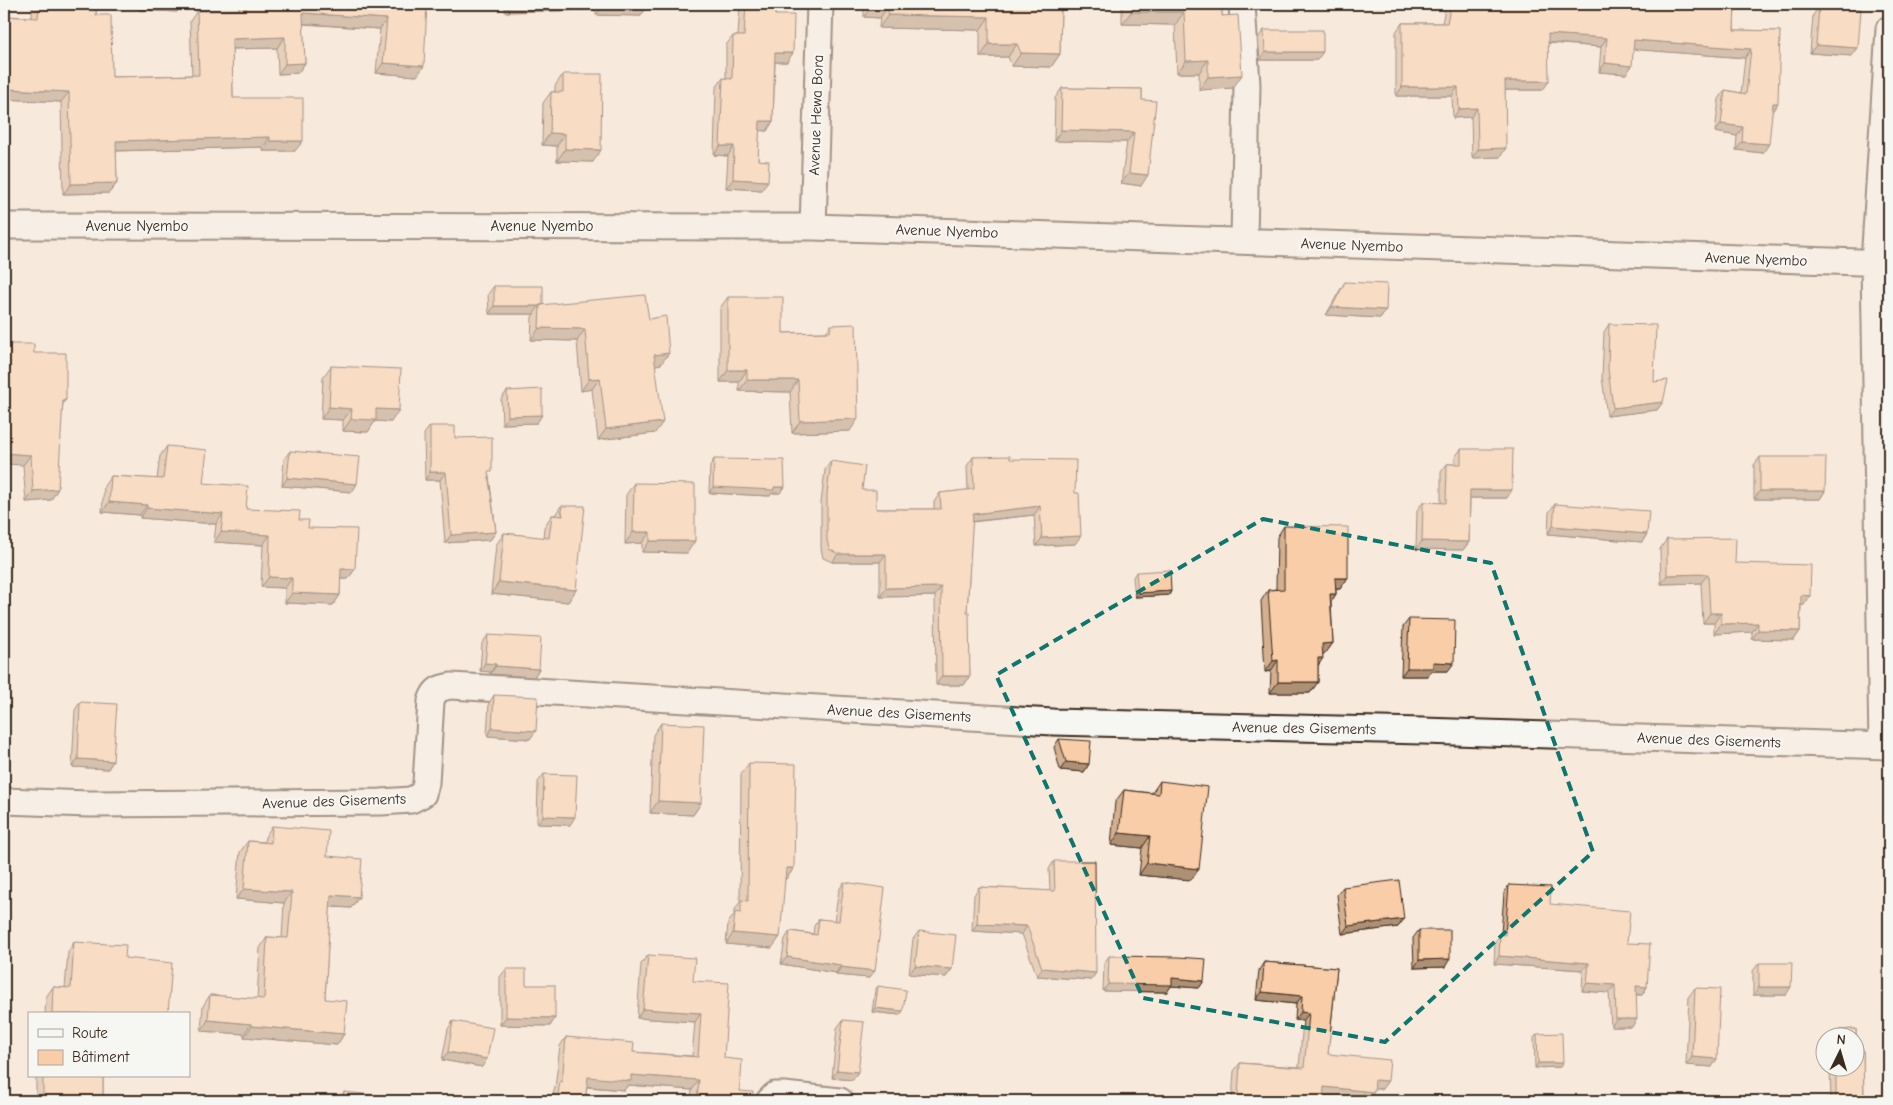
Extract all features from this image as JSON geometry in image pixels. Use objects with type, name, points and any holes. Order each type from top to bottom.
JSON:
[{"type":"street","name":"Avenue Hewa Bora","points":[[813,227],[820,4]]},
{"type":"street","points":[[1242,4],[1246,85],[1244,241]]},
{"type":"street","points":[[1885,746],[1882,263],[1889,29]]},
{"type":"street","name":"Avenue Nyembo","points":[[4,226],[813,227],[1882,263]]},
{"type":"street","name":"Avenue des Gisements","points":[[4,801],[89,804],[381,802],[411,800],[423,794],[426,783],[430,710],[434,693],[440,688],[451,686],[1053,722],[1423,731],[1885,746]]},
{"type":"street","points":[[769,1101],[775,1095],[784,1094],[840,1101]]},
{"type":"highlighted area","points":[[1263,519],[1491,563],[1593,852],[1385,1042],[1143,998],[996,675]]},
{"type":"building","points":[[39,4],[96,4],[96,15],[111,15],[112,77],[199,75],[197,11],[246,10],[246,4],[427,4],[424,66],[383,63],[387,19],[303,13],[305,63],[285,64],[285,37],[232,39],[233,98],[303,98],[303,141],[270,141],[270,137],[116,141],[117,183],[71,184],[69,92],[7,89],[9,52],[4,53],[4,16],[38,18]]},
{"type":"building","points":[[603,4],[647,4],[647,6],[603,6]]},
{"type":"building","points":[[746,4],[775,4],[775,15],[794,15],[793,53],[775,53],[773,121],[760,121],[758,160],[769,161],[768,181],[733,179],[734,146],[720,146],[723,78],[732,79],[733,36],[744,36]]},
{"type":"building","points":[[873,4],[1061,4],[1060,54],[1021,53],[1017,44],[989,44],[989,17],[888,15],[889,5]]},
{"type":"building","points":[[1131,4],[1222,4],[1222,16],[1238,15],[1242,75],[1208,77],[1208,60],[1186,61],[1184,12],[1131,12]]},
{"type":"building","points":[[1451,4],[1735,4],[1734,30],[1780,31],[1778,103],[1773,103],[1769,144],[1742,142],[1743,127],[1721,124],[1725,90],[1746,94],[1751,49],[1634,40],[1632,66],[1605,63],[1607,38],[1548,34],[1549,81],[1505,81],[1506,148],[1478,149],[1477,108],[1459,109],[1458,87],[1402,87],[1402,23],[1447,23]]},
{"type":"building","points":[[1819,7],[1861,9],[1858,48],[1816,45]]},
{"type":"building","points":[[1264,30],[1323,30],[1323,52],[1265,52]]},
{"type":"building","points":[[563,74],[602,74],[601,150],[565,149],[565,134],[550,133],[551,92],[563,92]]},
{"type":"building","points":[[1062,88],[1142,89],[1142,100],[1156,101],[1148,175],[1129,173],[1134,132],[1061,130]]},
{"type":"building","points":[[4,265],[6,265],[5,296],[4,296]]},
{"type":"building","points":[[1345,282],[1387,284],[1386,310],[1332,307]]},
{"type":"building","points":[[494,286],[543,286],[543,305],[494,306]]},
{"type":"building","points":[[645,295],[649,319],[666,316],[669,353],[654,355],[663,422],[606,429],[600,378],[589,379],[585,329],[539,328],[540,305]]},
{"type":"building","points":[[728,297],[783,297],[783,333],[830,332],[831,325],[856,324],[858,419],[800,421],[798,380],[747,380],[747,370],[728,370]]},
{"type":"building","points":[[1609,324],[1656,325],[1654,382],[1668,380],[1663,402],[1613,408],[1608,369]]},
{"type":"building","points":[[4,344],[34,344],[34,353],[66,353],[66,400],[63,400],[58,489],[33,491],[31,455],[4,453]]},
{"type":"building","points":[[331,366],[401,369],[399,410],[376,409],[376,420],[351,419],[352,409],[329,407]]},
{"type":"building","points":[[542,389],[542,415],[508,416],[507,391]]},
{"type":"building","points":[[430,426],[455,426],[455,438],[492,437],[492,472],[488,472],[496,532],[451,535],[446,472],[430,472]]},
{"type":"building","points":[[167,446],[207,450],[203,483],[248,486],[246,509],[300,511],[299,520],[309,520],[308,528],[357,529],[355,569],[341,569],[340,595],[292,593],[292,578],[269,577],[270,535],[221,532],[223,514],[147,508],[147,505],[109,502],[111,476],[163,479]]},
{"type":"building","points":[[1461,449],[1513,449],[1512,490],[1470,490],[1469,542],[1422,541],[1423,502],[1446,503],[1447,464],[1461,464]]},
{"type":"building","points":[[290,451],[360,457],[357,484],[287,478]]},
{"type":"building","points":[[1010,456],[1010,459],[1076,460],[1075,493],[1079,493],[1081,536],[1042,538],[1040,506],[973,514],[967,612],[969,612],[970,676],[942,676],[941,587],[886,588],[886,554],[838,554],[829,549],[827,540],[827,494],[831,461],[865,466],[862,490],[876,490],[876,509],[941,509],[940,493],[974,489],[973,457]]},
{"type":"building","points":[[1760,457],[1826,457],[1825,491],[1760,491]]},
{"type":"building","points":[[714,459],[784,460],[785,487],[774,487],[774,490],[713,487]]},
{"type":"building","points":[[634,483],[695,484],[695,541],[650,541],[650,532],[633,532]]},
{"type":"building","points":[[1555,504],[1649,511],[1647,534],[1553,526]]},
{"type":"building","points":[[561,506],[585,506],[576,590],[499,582],[504,533],[549,538],[552,515],[563,516]]},
{"type":"building","points":[[1284,526],[1348,527],[1348,578],[1335,578],[1336,594],[1330,594],[1333,643],[1322,644],[1323,658],[1318,658],[1318,682],[1278,682],[1278,660],[1273,661],[1268,590],[1284,589]]},
{"type":"building","points":[[1736,538],[1735,563],[1811,565],[1810,596],[1801,595],[1800,631],[1758,630],[1758,623],[1721,624],[1721,613],[1710,613],[1708,574],[1667,575],[1667,539]]},
{"type":"building","points":[[1170,570],[1171,591],[1138,593],[1136,572]]},
{"type":"building","points":[[1409,619],[1455,620],[1454,663],[1433,662],[1433,668],[1407,668]]},
{"type":"building","points":[[488,635],[541,638],[539,669],[496,666],[496,664],[485,663]]},
{"type":"building","points":[[494,695],[538,697],[536,731],[492,728]]},
{"type":"building","points":[[80,702],[117,704],[113,761],[78,759]]},
{"type":"building","points":[[661,723],[704,725],[701,803],[658,801]]},
{"type":"building","points":[[1059,739],[1091,741],[1089,764],[1066,762]]},
{"type":"building","points":[[749,763],[796,764],[794,868],[786,868],[780,937],[733,933],[735,912],[741,913],[741,900],[748,901]]},
{"type":"building","points":[[544,774],[577,775],[575,817],[543,816]]},
{"type":"building","points":[[1160,781],[1208,787],[1199,869],[1147,863],[1150,836],[1119,833],[1124,790],[1159,794]]},
{"type":"building","points":[[272,826],[329,831],[327,856],[362,859],[359,897],[331,895],[325,999],[347,1001],[344,1034],[208,1020],[210,995],[264,999],[267,937],[288,938],[292,892],[244,889],[248,841],[271,843]]},
{"type":"building","points":[[1054,861],[1095,861],[1096,973],[1042,968],[1027,926],[977,924],[979,887],[1055,891]]},
{"type":"building","points":[[1399,880],[1404,919],[1348,926],[1343,887]]},
{"type":"building","points":[[844,882],[885,888],[875,971],[787,957],[790,931],[817,935],[819,919],[839,921]]},
{"type":"building","points":[[1509,885],[1551,887],[1550,904],[1630,911],[1627,943],[1650,944],[1647,987],[1636,986],[1637,1019],[1616,1019],[1615,985],[1587,983],[1589,963],[1499,956],[1500,934],[1505,935]]},
{"type":"building","points":[[1419,930],[1450,930],[1450,959],[1419,960]]},
{"type":"building","points":[[919,931],[956,935],[952,969],[915,966]]},
{"type":"building","points":[[74,942],[126,945],[125,958],[172,963],[168,1012],[52,1012],[53,987],[71,988]]},
{"type":"building","points":[[648,955],[695,958],[693,981],[729,983],[724,1058],[742,1060],[740,1091],[753,1092],[752,1101],[697,1101],[699,1080],[631,1075],[631,1081],[588,1077],[585,1101],[557,1101],[560,1081],[562,1082],[566,1037],[634,1043],[633,1052],[698,1057],[701,1013],[643,1009]]},
{"type":"building","points":[[1109,956],[1206,959],[1204,981],[1172,978],[1172,985],[1108,984]]},
{"type":"building","points":[[1264,962],[1337,968],[1328,1054],[1390,1060],[1388,1081],[1375,1080],[1374,1092],[1324,1087],[1323,1101],[1288,1099],[1288,1101],[1280,1101],[1238,1098],[1240,1063],[1304,1068],[1309,1013],[1301,1012],[1302,996],[1262,992]]},
{"type":"building","points":[[1759,963],[1792,963],[1791,987],[1759,987]]},
{"type":"building","points":[[506,969],[526,969],[526,985],[555,985],[555,1018],[506,1017]]},
{"type":"building","points":[[878,986],[906,990],[903,1011],[875,1008]]},
{"type":"building","points":[[1695,988],[1720,989],[1717,1059],[1692,1057]]},
{"type":"building","points":[[843,1020],[864,1022],[858,1072],[837,1070]]},
{"type":"building","points":[[453,1021],[493,1028],[487,1059],[448,1052]]},
{"type":"building","points":[[1562,1033],[1563,1063],[1538,1063],[1537,1034]]},
{"type":"building","points":[[43,1078],[103,1078],[103,1101],[43,1101]]},
{"type":"building","points":[[1836,1078],[1864,1078],[1864,1101],[1836,1101]]},
{"type":"building","points":[[344,1092],[390,1097],[389,1101],[343,1101]]}]
